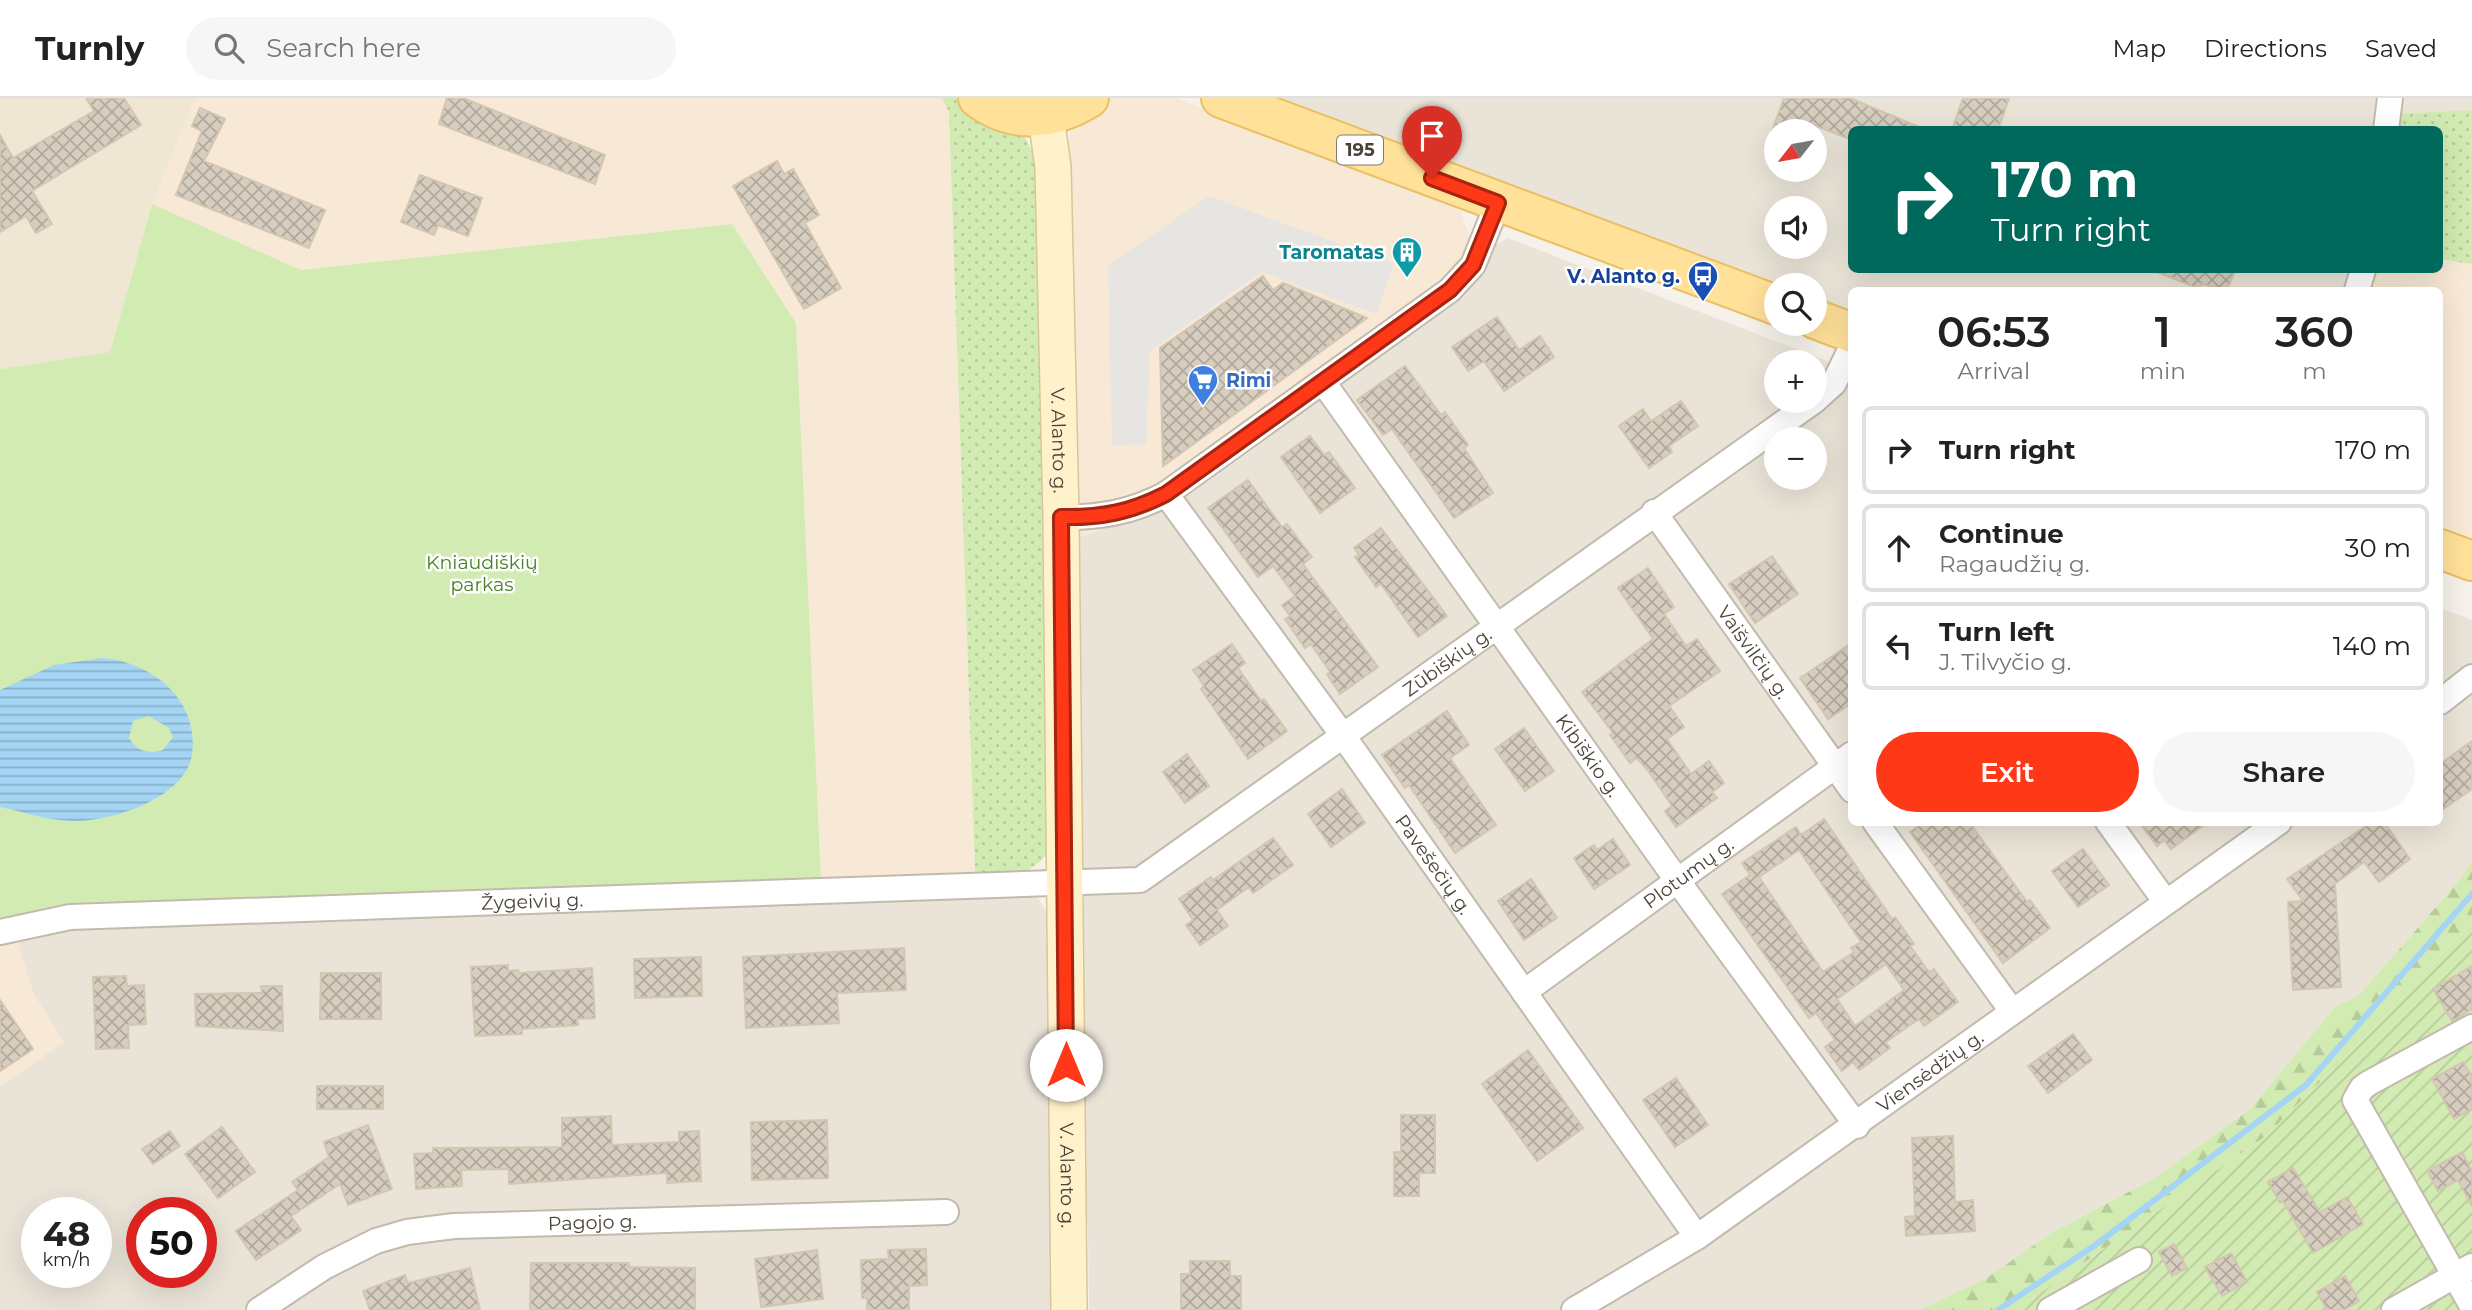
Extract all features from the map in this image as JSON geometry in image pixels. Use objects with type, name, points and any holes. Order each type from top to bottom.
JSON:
[{"type":"main road","points":[[978,98],[1001,111],[1023,117],[1045,117],[1069,110],[1089,98]]},
{"type":"main road","name":"195","points":[[1221,98],[1764,301]]},
{"type":"main road","name":"V. Alanto g.","points":[[1045,117],[1053,167],[1061,517],[1069,1310]]},
{"type":"main road","points":[[1827,324],[1848,332]]},
{"type":"main road","points":[[2443,550],[2472,561]]},
{"type":"street","points":[[2386,126],[2390,98]]},
{"type":"street","points":[[1061,517],[1109,516],[1139,508],[1166,494],[1323,382],[1450,290],[1473,265],[1498,203]]},
{"type":"street","name":"Zūbiškių g.","points":[[1827,390],[1834,383],[1848,354]]},
{"type":"street","name":"Kibiškio g.","points":[[1323,382],[1677,880],[1857,1126]]},
{"type":"street","name":"Zūbiškių g.","points":[[1065,883],[1140,880],[1344,737],[1654,512],[1798,413]]},
{"type":"street","name":"Pavešečių g.","points":[[1166,494],[1344,737],[1697,1237]]},
{"type":"street","name":"Vaišvilčių g.","points":[[1654,512],[1843,760]]},
{"type":"street","points":[[2443,700],[2472,677]]},
{"type":"street","name":"Plotumų g.","points":[[1524,992],[1843,760]]},
{"type":"street","points":[[1878,826],[2012,1011]]},
{"type":"street","points":[[2112,826],[2165,901]]},
{"type":"street","name":"Viensėdžių g.","points":[[1574,1310],[1697,1237],[1857,1126],[2012,1011],[2273,826]]},
{"type":"street","name":"Žygeivių g.","points":[[0,932],[70,917],[1065,883]]},
{"type":"street","points":[[2472,1027],[2369,1083],[2358,1093],[2356,1106],[2463,1271],[2472,1306]]},
{"type":"street","name":"Pagojo g.","points":[[259,1310],[351,1253],[407,1232],[454,1226],[946,1212]]},
{"type":"street","points":[[2050,1310],[2139,1260]]},
{"type":"street","points":[[2394,1310],[2463,1271]]},
{"type":"shaded area","points":[[0,98],[195,98],[152,204],[110,352],[0,369]]},
{"type":"shaded area","points":[[195,98],[942,98],[949,112],[975,872],[821,881],[796,323],[732,224],[301,270],[152,204]]},
{"type":"shaded area","points":[[1102,98],[1176,98],[1460,210],[1470,237],[1493,246],[1466,294],[1185,498],[1072,540],[1066,151],[1071,129]]},
{"type":"shaded area","points":[[1260,98],[2472,98],[2472,110],[2389,114],[2387,126],[1848,126],[1848,273],[2362,273],[2358,287],[1848,287],[1848,318],[1827,310],[1827,273],[1764,273],[1764,281]]},
{"type":"shaded area","points":[[1209,196],[1394,264],[1376,314],[1262,272],[1150,351],[1146,444],[1112,446],[1108,265]]},
{"type":"shaded area","points":[[1508,238],[1799,350],[1764,350],[1764,413],[1827,413],[1827,361],[1848,369],[1848,826],[2443,826],[2443,609],[2472,620],[2472,861],[2457,883],[2359,995],[2335,1007],[2250,1109],[2155,1178],[2053,1232],[1985,1279],[1919,1310],[1089,1310],[1088,1227],[1079,1177],[1076,926],[1084,905],[1080,665],[1071,586],[1072,540],[1185,498],[1466,295],[1493,246]]},
{"type":"shaded area","points":[[2443,259],[2472,264],[2472,541],[2443,529],[2443,287],[2358,287],[2362,273],[2443,273]]},
{"type":"shaded area","points":[[975,872],[1024,874],[1051,920],[1056,1310],[0,1310],[0,1086],[64,1042],[34,995],[11,922]]},
{"type":"shaded area","points":[[15,935],[34,995],[64,1042],[0,1086],[0,940]]},
{"type":"green space","points":[[942,98],[965,98],[1011,124],[1025,138],[1036,159],[1041,203],[1050,850],[1034,867],[1008,874],[975,872],[949,112]]},
{"type":"green space","points":[[2472,110],[2472,264],[2443,259],[2443,126],[2386,126],[2388,114]]},
{"type":"green space","name":"Kniaudiškių parkas","points":[[152,204],[301,270],[732,224],[796,323],[821,881],[0,925],[0,369],[110,352]]},
{"type":"green space","points":[[2472,861],[2472,922],[2377,1025],[2266,1136],[2016,1310],[1919,1310],[1985,1279],[2053,1232],[2155,1178],[2250,1109],[2335,1007],[2359,995],[2457,883]]},
{"type":"green space","points":[[2472,922],[2472,1310],[2016,1310],[2266,1136],[2377,1025]]},
{"type":"water","points":[[102,658],[121,661],[155,676],[169,687],[188,717],[192,735],[192,755],[176,784],[161,795],[126,812],[89,820],[55,820],[0,807],[0,690],[54,665]],"holes":[[[149,716],[169,728],[173,737],[163,750],[144,751],[129,738],[133,721]]]},
{"type":"building","points":[[86,98],[124,98],[141,125],[32,191],[52,224],[36,233],[26,216],[0,232],[0,135],[13,158],[94,111]]},
{"type":"building","points":[[447,98],[463,98],[605,155],[595,184],[439,124]]},
{"type":"building","points":[[1784,98],[1850,98],[1916,126],[1848,126],[1848,138],[1827,130],[1827,119],[1776,119]]},
{"type":"building","points":[[1963,98],[2009,98],[1999,126],[1953,126]]},
{"type":"building","points":[[200,108],[225,119],[204,161],[325,210],[309,248],[176,195],[202,131],[192,126]]},
{"type":"building","points":[[777,161],[784,174],[793,169],[819,215],[805,223],[841,288],[804,309],[733,186]]},
{"type":"building","points":[[420,175],[482,198],[468,236],[438,225],[434,235],[401,222]]},
{"type":"building","points":[[2160,273],[2234,273],[2228,287],[2201,284],[2200,287]]},
{"type":"building","name":"Rimi","points":[[1263,276],[1273,290],[1283,283],[1367,318],[1163,466],[1160,348]]},
{"type":"building","points":[[1497,317],[1519,350],[1540,336],[1554,357],[1504,391],[1484,361],[1468,371],[1452,347]]},
{"type":"building","points":[[1405,366],[1441,415],[1445,412],[1468,445],[1464,448],[1493,493],[1454,518],[1392,429],[1383,435],[1357,400]]},
{"type":"building","points":[[1681,401],[1698,426],[1669,446],[1672,452],[1649,468],[1619,426],[1643,409],[1651,421]]},
{"type":"building","points":[[1310,436],[1324,455],[1329,452],[1355,488],[1320,513],[1281,457]]},
{"type":"building","points":[[1248,480],[1282,527],[1287,524],[1312,557],[1303,564],[1378,667],[1340,694],[1327,674],[1330,672],[1311,644],[1305,648],[1285,619],[1290,616],[1282,605],[1295,596],[1273,566],[1258,577],[1208,508]]},
{"type":"building","points":[[1381,528],[1447,616],[1418,637],[1381,584],[1376,587],[1355,557],[1359,555],[1354,548]]},
{"type":"building","points":[[1772,556],[1798,594],[1755,623],[1729,584]]},
{"type":"building","points":[[1648,568],[1674,607],[1664,614],[1686,646],[1697,639],[1720,671],[1669,706],[1684,727],[1667,739],[1691,774],[1709,761],[1724,783],[1712,792],[1717,798],[1676,827],[1665,811],[1672,806],[1649,772],[1637,758],[1630,763],[1610,735],[1613,733],[1582,692],[1653,639],[1618,588]]},
{"type":"building","points":[[1232,644],[1245,663],[1238,668],[1261,701],[1264,699],[1287,731],[1248,759],[1201,689],[1204,686],[1193,670]]},
{"type":"building","points":[[1848,646],[1848,706],[1828,719],[1800,678]]},
{"type":"building","points":[[1447,711],[1469,745],[1450,758],[1496,825],[1455,853],[1409,785],[1405,788],[1382,755]]},
{"type":"building","points":[[1524,728],[1554,771],[1525,791],[1495,749]]},
{"type":"building","points":[[2472,741],[2472,789],[2443,809],[2443,762]]},
{"type":"building","points":[[1187,754],[1209,786],[1185,803],[1163,772]]},
{"type":"building","points":[[1342,789],[1365,823],[1331,847],[1308,814]]},
{"type":"building","points":[[1824,819],[1892,919],[1895,917],[1914,944],[1910,946],[1929,972],[1934,969],[1958,1002],[1924,1026],[1919,1019],[1886,1042],[1890,1048],[1859,1070],[1853,1062],[1842,1071],[1825,1047],[1835,1040],[1816,1013],[1809,1018],[1722,894],[1750,875],[1742,863],[1796,827],[1801,835]],"holes":[[[1799,850],[1861,942],[1851,948],[1854,952],[1823,972],[1759,877]],[[1886,964],[1904,990],[1855,1026],[1837,999]]]},
{"type":"building","points":[[1918,826],[1972,826],[2027,902],[2030,900],[2050,928],[2003,963],[1910,832]]},
{"type":"building","points":[[2142,826],[2203,826],[2171,849],[2164,840],[2157,846]]},
{"type":"building","points":[[2366,826],[2387,826],[2410,859],[2379,882],[2364,862],[2335,884],[2341,987],[2293,990],[2288,902],[2303,901],[2287,879]]},
{"type":"building","points":[[1273,838],[1293,865],[1253,893],[1249,887],[1217,910],[1228,926],[1200,945],[1186,925],[1193,920],[1179,899],[1211,877],[1213,880]]},
{"type":"building","points":[[1613,839],[1630,865],[1594,889],[1574,858],[1594,845],[1597,850]]},
{"type":"building","points":[[2083,849],[2109,885],[2078,907],[2052,871]]},
{"type":"building","points":[[1531,879],[1557,918],[1524,940],[1498,901]]},
{"type":"building","points":[[904,948],[906,990],[837,993],[839,1023],[746,1028],[743,957]]},
{"type":"building","points":[[701,957],[702,996],[635,998],[634,959]]},
{"type":"building","points":[[508,965],[508,971],[518,970],[519,973],[592,968],[595,1018],[577,1019],[578,1025],[522,1029],[522,1034],[475,1036],[471,967]]},
{"type":"building","points":[[2472,966],[2472,1009],[2452,1021],[2433,989]]},
{"type":"building","points":[[321,973],[381,973],[381,1019],[320,1019]]},
{"type":"building","points":[[126,976],[127,986],[144,985],[146,1024],[128,1025],[129,1048],[96,1049],[93,977]]},
{"type":"building","points":[[261,986],[282,986],[283,1031],[196,1026],[195,994],[262,993]]},
{"type":"building","points":[[0,1000],[33,1049],[0,1071]]},
{"type":"building","points":[[2073,1034],[2092,1060],[2048,1093],[2028,1066]]},
{"type":"building","points":[[1528,1050],[1583,1128],[1537,1161],[1482,1084]]},
{"type":"building","points":[[2463,1062],[2472,1077],[2472,1109],[2454,1119],[2432,1079]]},
{"type":"building","points":[[1676,1078],[1708,1125],[1675,1147],[1643,1100]]},
{"type":"building","points":[[317,1086],[383,1086],[383,1109],[317,1109]]},
{"type":"building","points":[[1401,1115],[1435,1115],[1435,1173],[1419,1173],[1419,1196],[1394,1196],[1394,1152],[1401,1152]]},
{"type":"building","points":[[611,1116],[612,1145],[679,1142],[679,1132],[699,1131],[701,1181],[667,1183],[667,1173],[509,1184],[509,1169],[461,1170],[462,1186],[416,1189],[414,1154],[433,1153],[433,1148],[562,1147],[562,1118]]},
{"type":"building","points":[[827,1120],[828,1178],[752,1180],[751,1122]]},
{"type":"building","points":[[368,1125],[392,1189],[348,1205],[340,1184],[291,1216],[301,1230],[256,1260],[236,1231],[298,1190],[292,1182],[329,1157],[324,1142]]},
{"type":"building","points":[[222,1127],[255,1172],[218,1198],[185,1154]]},
{"type":"building","points":[[170,1131],[180,1146],[153,1164],[142,1149]]},
{"type":"building","points":[[1953,1136],[1955,1202],[1973,1200],[1975,1231],[1906,1236],[1905,1217],[1915,1216],[1912,1138]]},
{"type":"building","points":[[2462,1152],[2472,1171],[2472,1206],[2458,1180],[2438,1191],[2427,1171]]},
{"type":"building","points":[[2293,1168],[2320,1212],[2347,1197],[2363,1224],[2313,1253],[2283,1201],[2280,1203],[2268,1182]]},
{"type":"building","points":[[2174,1244],[2187,1268],[2172,1276],[2159,1252]]},
{"type":"building","points":[[926,1249],[927,1285],[909,1286],[909,1310],[867,1310],[867,1298],[862,1298],[861,1260],[889,1259],[888,1250]]},
{"type":"building","points":[[817,1250],[823,1299],[761,1307],[755,1259]]},
{"type":"building","points":[[2231,1253],[2247,1282],[2222,1296],[2205,1267]]},
{"type":"building","points":[[1190,1261],[1230,1261],[1230,1276],[1241,1276],[1241,1310],[1181,1310],[1181,1274],[1190,1274]]},
{"type":"building","points":[[531,1263],[629,1263],[629,1267],[695,1268],[695,1310],[530,1310]]},
{"type":"building","points":[[470,1268],[480,1310],[370,1310],[363,1291],[405,1275],[408,1283]]},
{"type":"building","points":[[2345,1276],[2359,1301],[2344,1310],[2327,1310],[2317,1292]]},
{"type":"waterway","points":[[1998,1310],[2094,1246],[2306,1085],[2472,894]]},
{"type":"place","name":"Taromatas","points":[[1407,279]]},
{"type":"place","name":"V. Alanto g.","points":[[1703,303]]},
{"type":"place","name":"Rimi","points":[[1203,407]]},
{"type":"route","points":[[1066,1065],[1061,517],[1109,516],[1139,508],[1166,494],[1450,290],[1473,265],[1487,236],[1498,203],[1432,178]]}]
